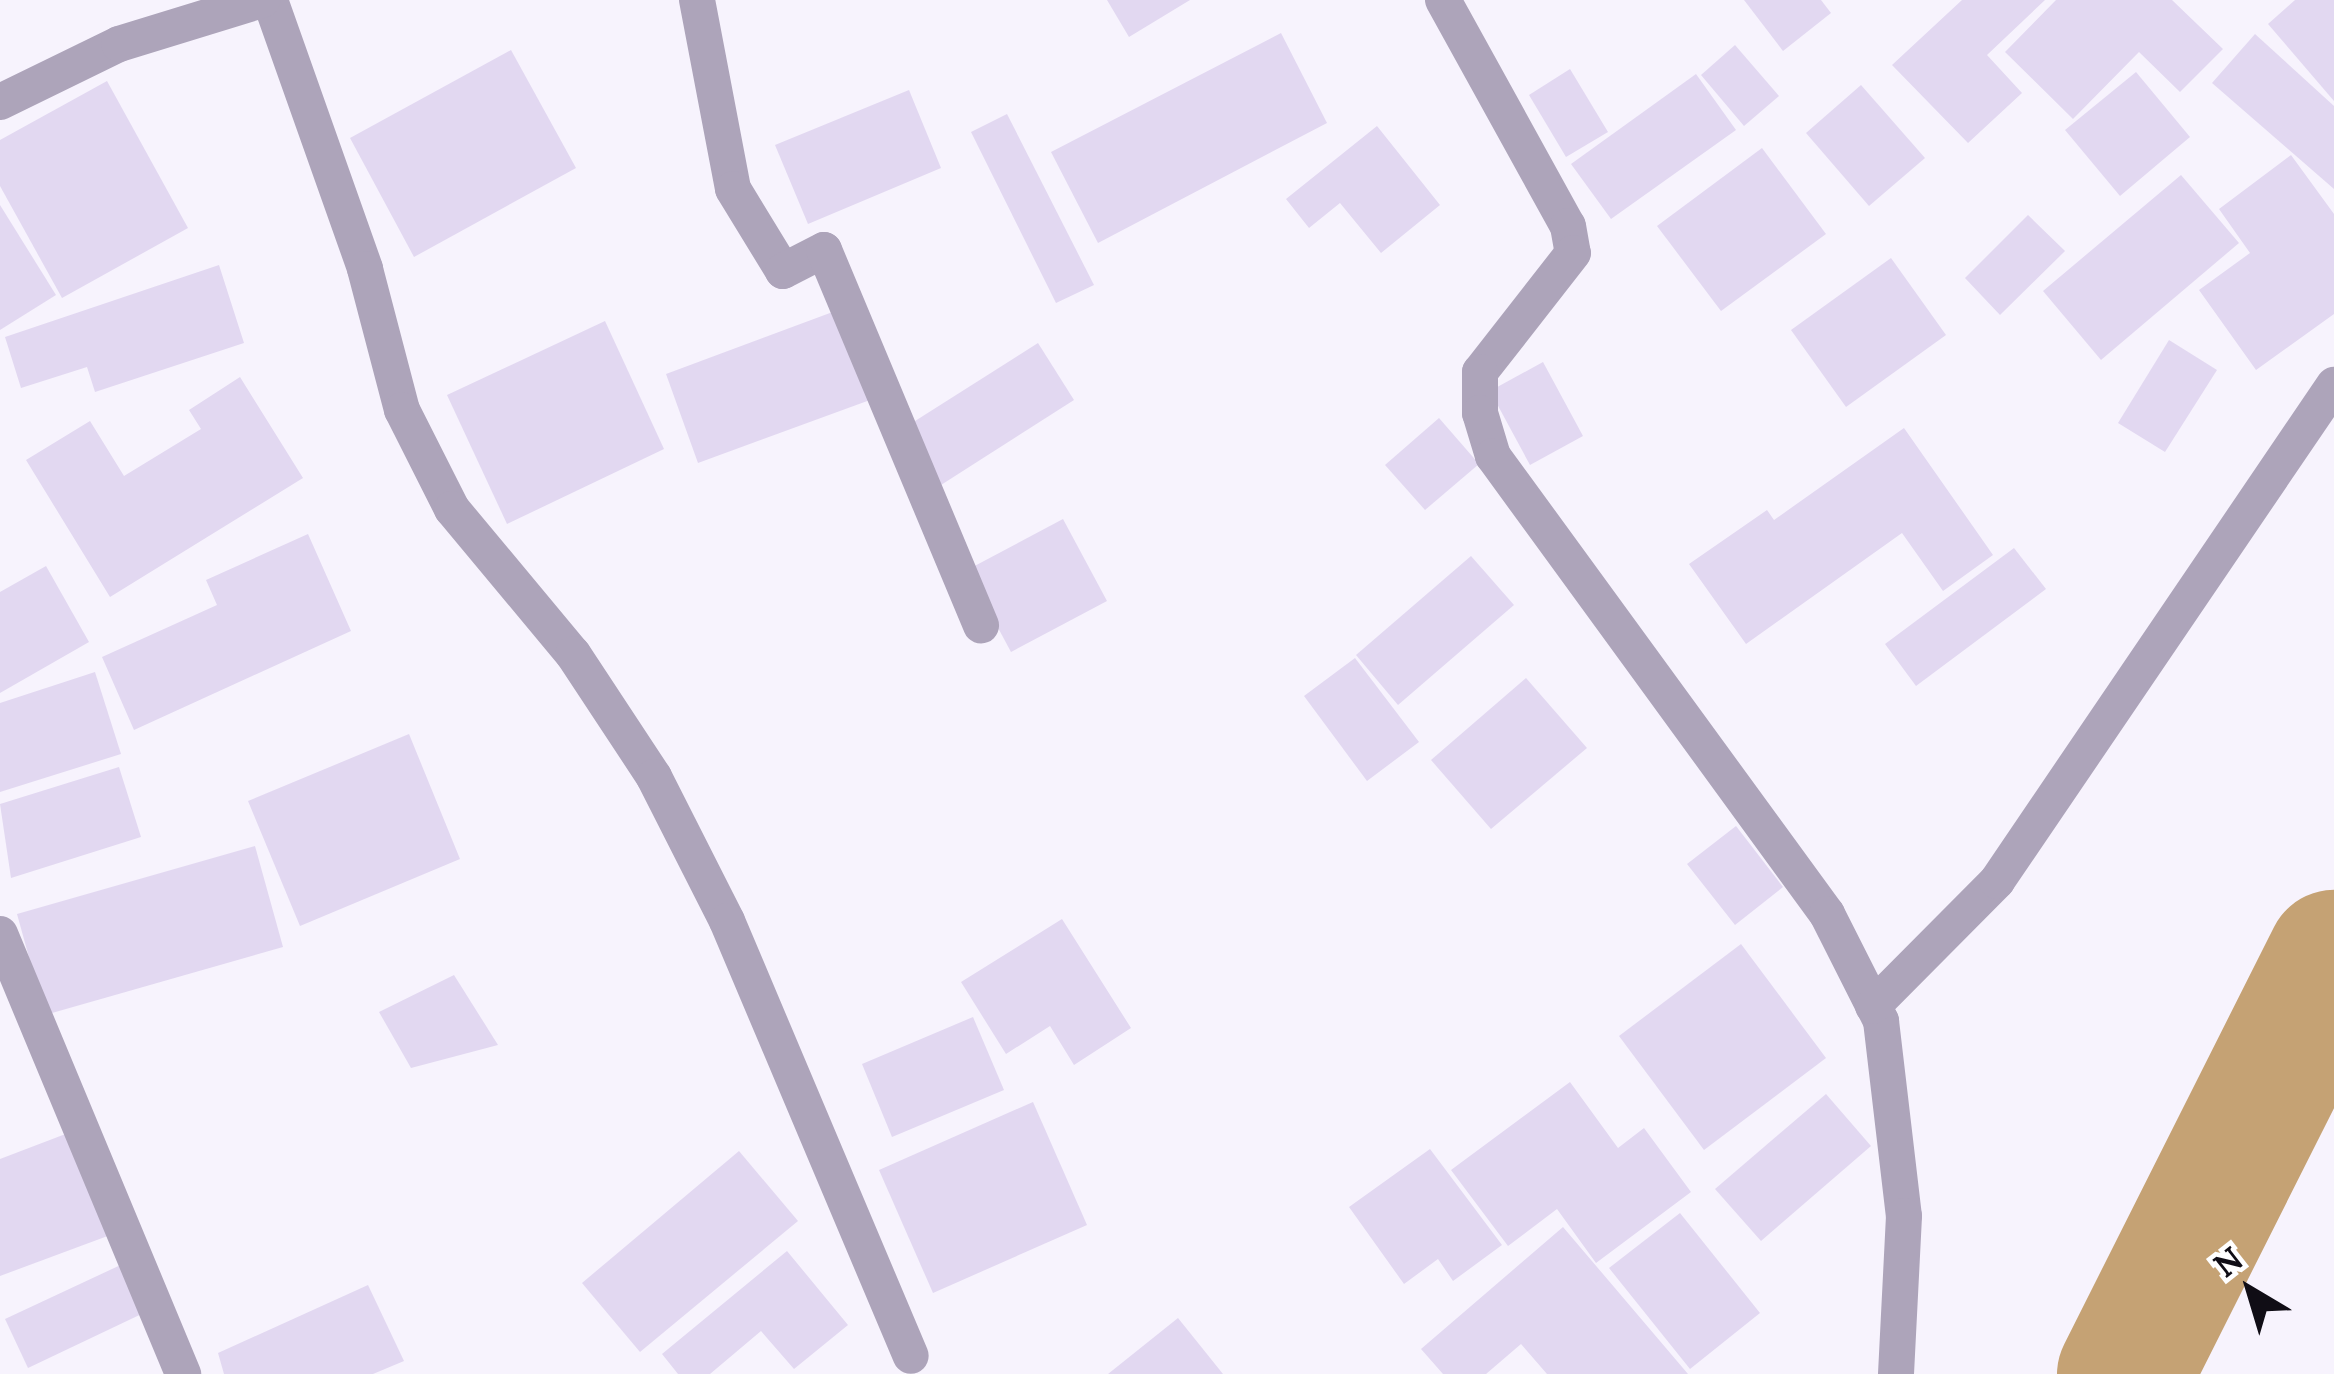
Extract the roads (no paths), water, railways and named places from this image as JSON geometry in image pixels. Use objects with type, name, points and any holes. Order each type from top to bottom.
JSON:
[{"type":"street","points":[[0,102],[119,44],[266,0],[365,269],[402,410],[452,509],[573,654],[654,777],[727,921],[911,1356]]},
{"type":"street","points":[[697,0],[733,189],[783,272],[824,250],[981,625]]},
{"type":"street","points":[[1443,0],[1568,226],[1573,253],[1558,283],[1480,372],[1480,413],[1493,456],[1828,914],[1873,1006],[1901,1141],[1896,1374]]},
{"type":"street","points":[[1873,1006],[1997,880],[2334,385]]},
{"type":"street","points":[[0,934],[183,1374]]},
{"type":"waterway","points":[[2124,1374],[2334,957]]}]
